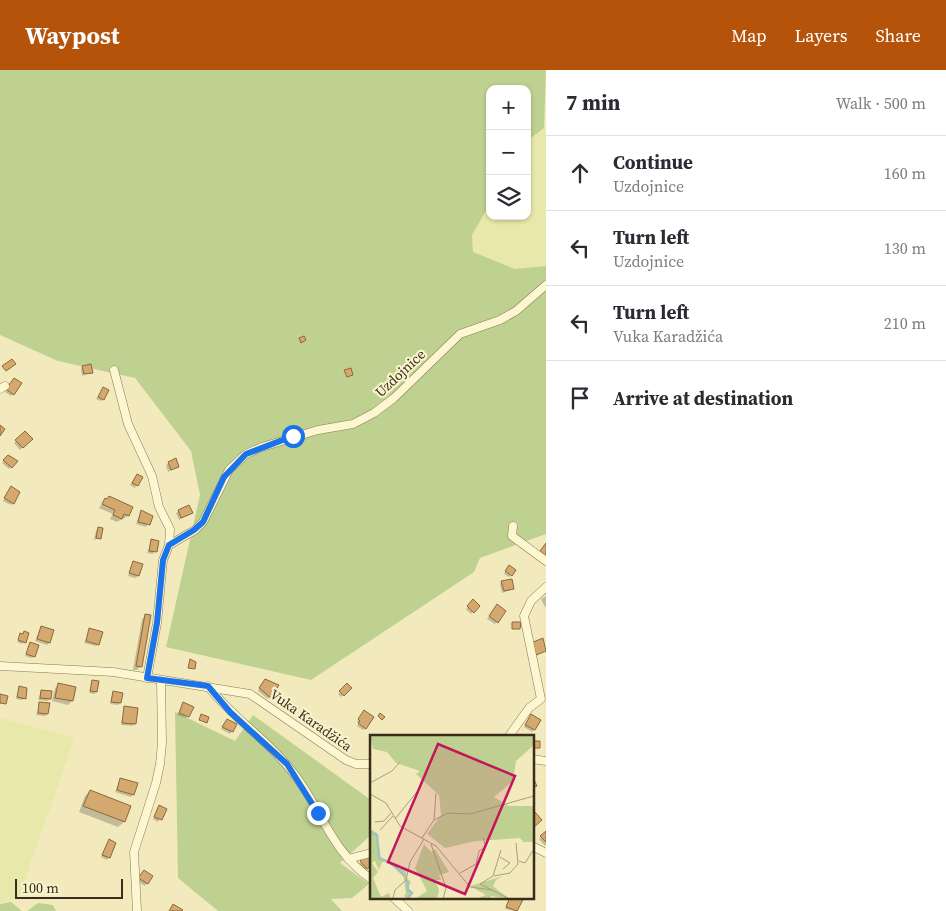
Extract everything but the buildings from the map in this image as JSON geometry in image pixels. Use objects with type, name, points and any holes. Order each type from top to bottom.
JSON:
[{"type":"street","name":"Uzdojnice","points":[[169,545],[194,530],[203,522],[224,477],[246,454],[293,436],[353,424],[374,413],[394,398],[460,334],[500,320],[516,310],[546,285]]},
{"type":"street","points":[[114,370],[128,424],[152,476],[159,507],[170,528],[169,545],[163,560],[157,623],[147,678]]},
{"type":"street","points":[[513,526],[512,536],[546,561]]},
{"type":"street","points":[[510,735],[529,708],[544,699],[524,616],[531,602],[546,587]]},
{"type":"street","name":"Vuka Karadžića","points":[[0,666],[113,672],[250,694],[346,760],[356,764],[370,764]]},
{"type":"street","points":[[137,911],[134,852],[156,783],[162,743],[160,681]]},
{"type":"street","points":[[208,686],[230,712],[287,764],[335,843],[348,859],[370,878]]},
{"type":"street","points":[[534,847],[546,853]]},
{"type":"street","points":[[348,859],[370,854]]},
{"type":"street","points":[[394,898],[408,911]]},
{"type":"green space","points":[[0,70],[546,70],[544,128],[531,138],[531,85],[486,85],[486,211],[472,235],[473,252],[515,269],[546,266],[546,534],[480,558],[474,572],[311,680],[166,647],[200,495],[191,451],[135,378],[58,361],[0,335]]},
{"type":"green space","points":[[546,121],[546,266],[515,269],[473,252],[472,235],[486,211],[486,220],[531,220],[531,138],[544,128]]},
{"type":"green space","points":[[175,712],[235,741],[253,715],[370,799],[370,836],[340,863],[369,884],[352,898],[331,899],[342,911],[218,911],[178,878]]},
{"type":"green space","points":[[0,718],[75,738],[18,898],[0,903]]},
{"type":"green space","points":[[11,902],[22,911],[0,911],[0,904]]},
{"type":"green space","points":[[38,903],[53,905],[56,911],[27,911]]},
{"type":"route","points":[[293,436],[246,454],[224,477],[203,522],[194,530],[169,545],[163,560],[157,623],[147,678],[208,686],[230,712],[287,764],[318,813]]}]
